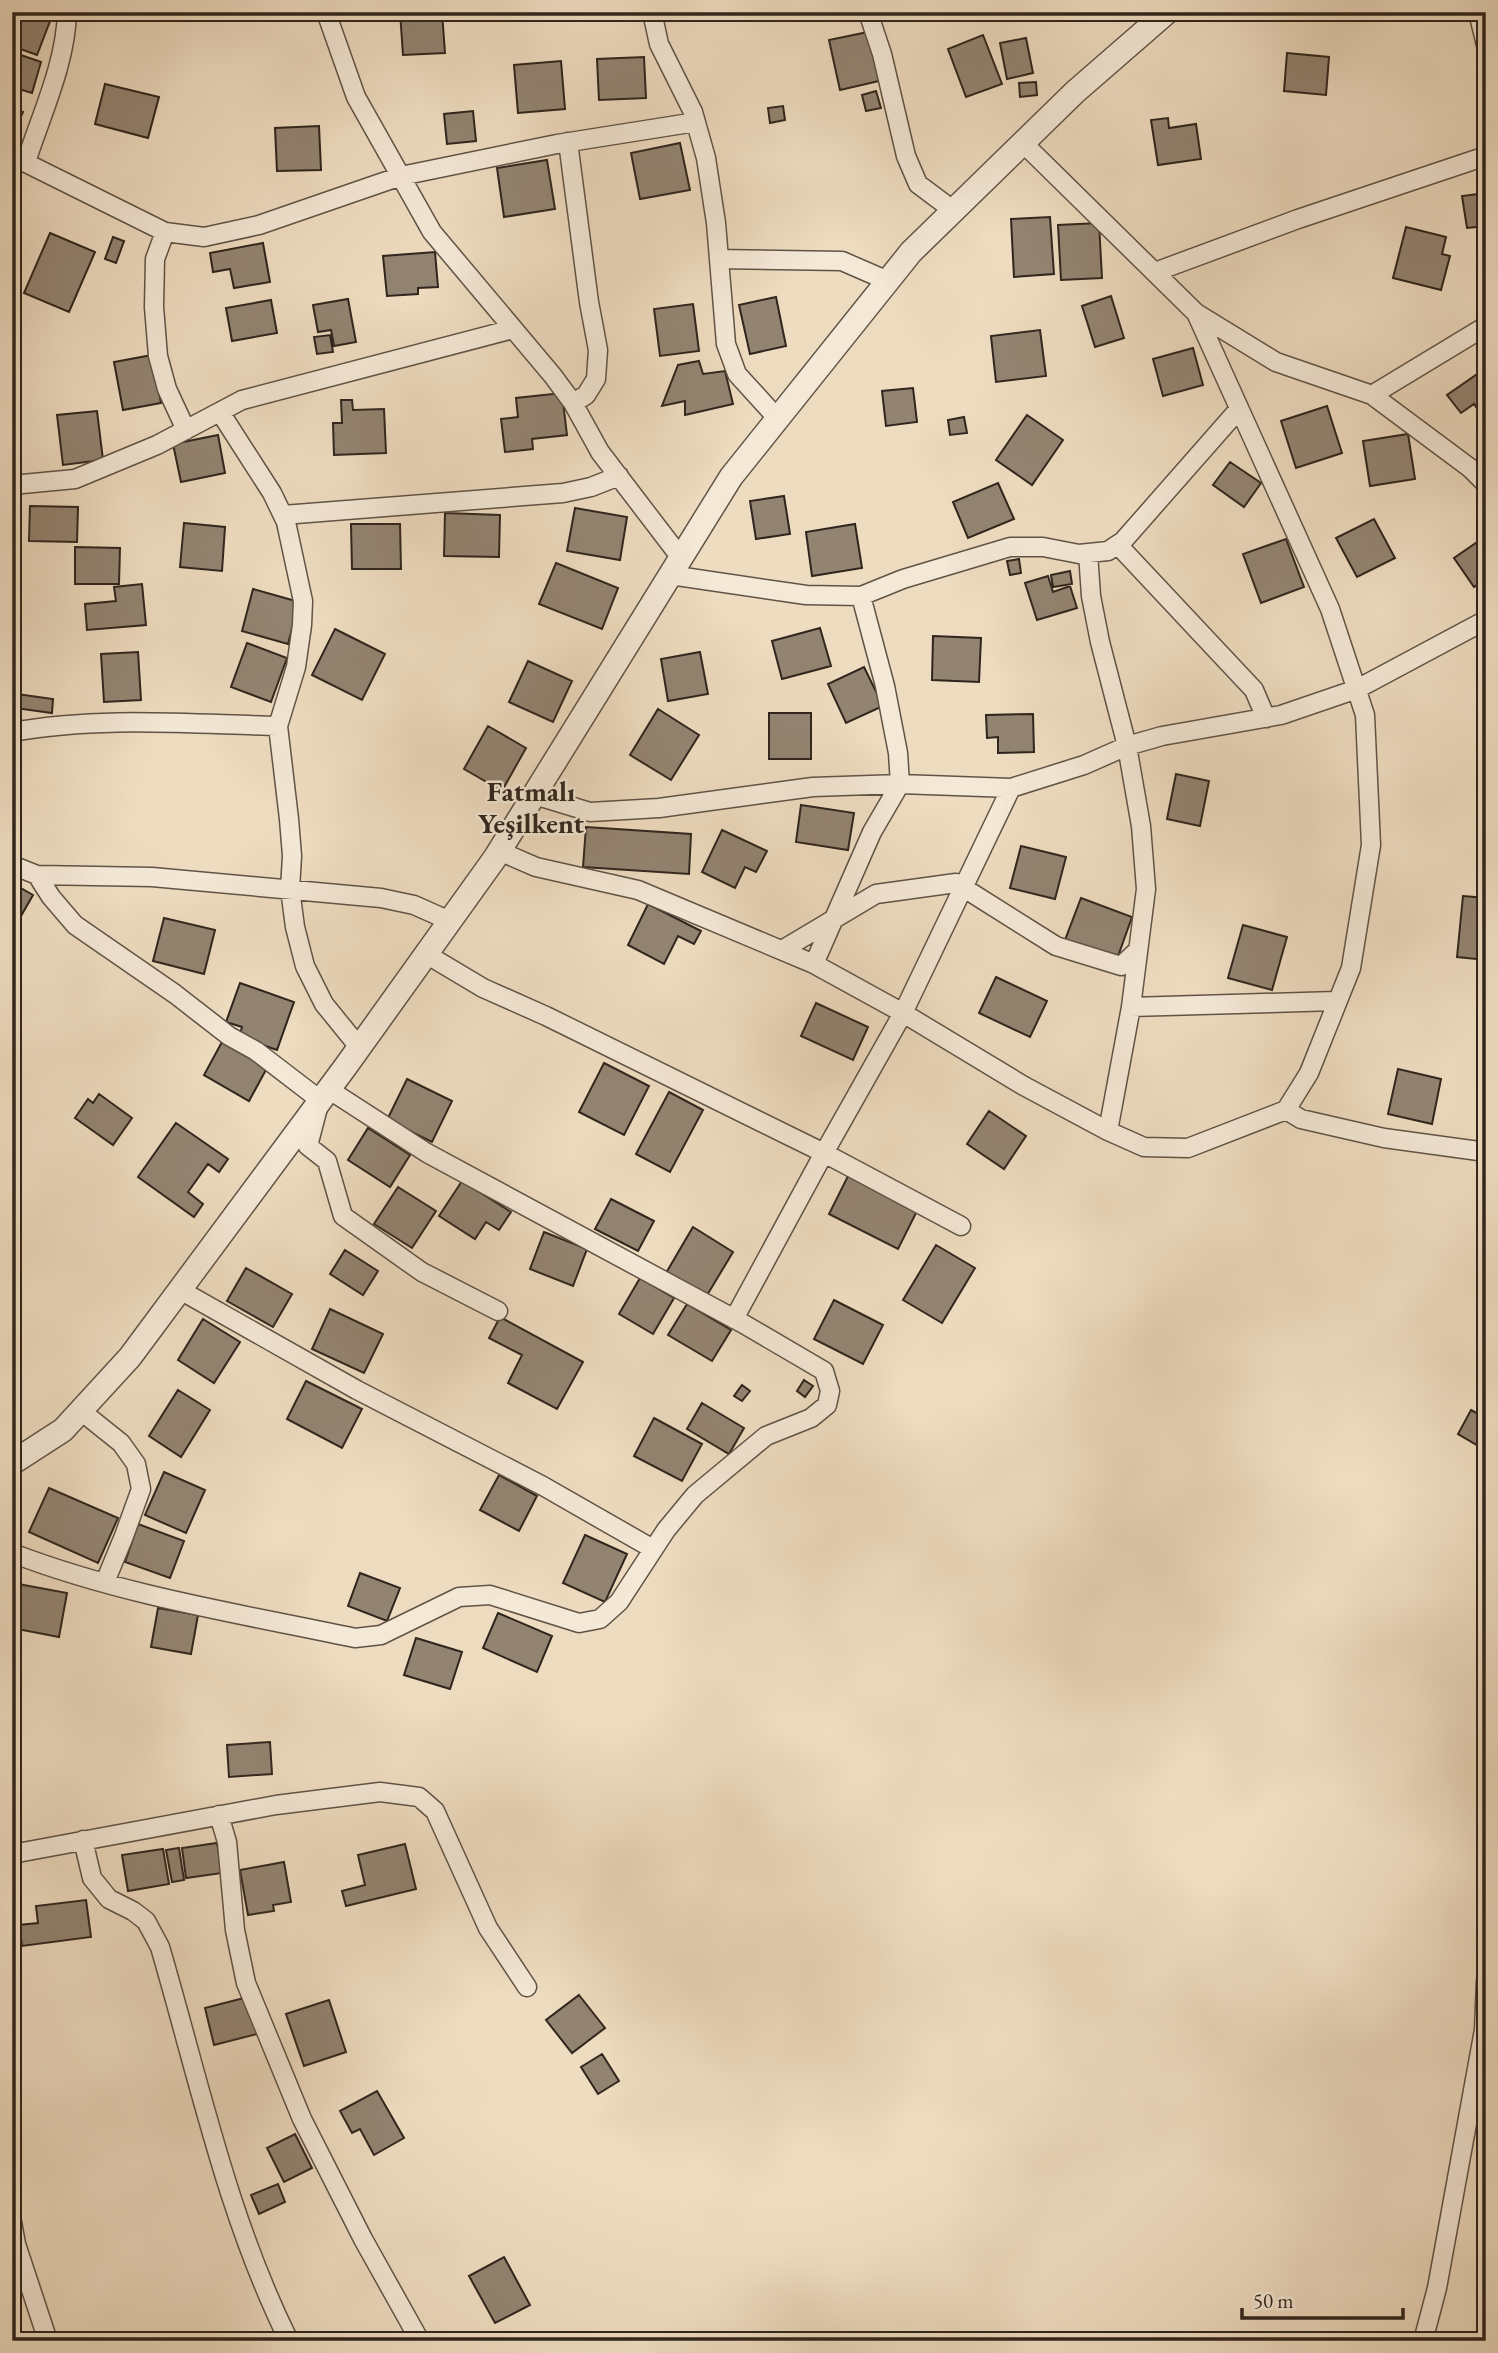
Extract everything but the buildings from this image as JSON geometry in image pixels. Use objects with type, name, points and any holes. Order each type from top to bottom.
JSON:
[{"type":"street","points":[[67,12],[67,30],[55,74],[19,159],[165,232],[204,237],[259,225],[401,177],[568,142],[696,122]]},
{"type":"street","points":[[326,12],[356,97],[432,232],[573,403],[600,452],[676,567],[806,595],[861,596],[903,579],[1010,547],[1043,547],[1079,554],[1108,551],[1118,545],[1239,409]]},
{"type":"street","points":[[652,12],[659,44],[693,112],[706,158],[716,223],[726,344],[737,374],[778,419]]},
{"type":"street","points":[[868,12],[882,54],[906,156],[918,184],[954,211]]},
{"type":"street","points":[[12,1463],[63,1430],[130,1357],[324,1095],[499,851],[731,477],[912,252],[1075,92],[1167,12]]},
{"type":"street","points":[[1478,12],[1486,45]]},
{"type":"street","points":[[568,142],[587,290],[598,350],[596,379],[586,395],[573,403]]},
{"type":"street","points":[[1023,143],[1196,313],[1276,362],[1372,395],[1470,468],[1486,484]]},
{"type":"street","points":[[1154,272],[1298,219],[1486,156]]},
{"type":"street","points":[[165,232],[155,259],[154,307],[158,356],[167,389],[186,430]]},
{"type":"street","points":[[719,259],[842,261],[888,281]]},
{"type":"street","points":[[499,851],[536,867],[638,890],[814,964],[903,1013],[1024,1086],[1108,1131],[1144,1146],[1188,1148],[1286,1110],[1309,1073],[1351,968],[1371,845],[1365,715],[1330,609],[1196,313]]},
{"type":"street","points":[[1372,395],[1486,326]]},
{"type":"street","points":[[12,485],[75,479],[157,445],[242,400],[513,329]]},
{"type":"street","points":[[220,412],[283,515],[303,601],[296,667],[278,726],[292,856],[290,889],[295,927],[305,966],[324,1004],[359,1047]]},
{"type":"street","points":[[283,515],[563,493],[592,487],[619,477]]},
{"type":"street","points":[[1118,545],[1254,690],[1266,718]]},
{"type":"street","points":[[1088,553],[1091,596],[1127,746],[1141,826],[1146,889],[1131,1007],[1108,1131]]},
{"type":"street","points":[[814,964],[872,832],[900,784],[898,753],[885,686],[861,596]]},
{"type":"street","points":[[534,795],[590,812],[659,808],[813,787],[900,784],[1011,788],[1084,765],[1127,746],[1162,736],[1281,715],[1357,689],[1486,620]]},
{"type":"street","points":[[12,732],[50,725],[115,721],[278,726]]},
{"type":"street","points":[[734,1319],[903,1013],[1011,788]]},
{"type":"street","points":[[12,866],[37,875],[152,877],[381,898],[414,905],[450,921]]},
{"type":"street","points":[[12,1553],[48,1567],[105,1582],[355,1638],[381,1635],[459,1597],[490,1595],[579,1623],[600,1619],[619,1602],[666,1530],[695,1495],[766,1436],[811,1418],[827,1405],[830,1391],[824,1371],[734,1319],[427,1153],[324,1095],[229,1036],[175,994],[75,925],[51,897],[37,875]]},
{"type":"street","points":[[782,950],[876,894],[956,883],[1056,946],[1121,966],[1137,951]]},
{"type":"street","points":[[426,954],[483,988],[824,1153],[961,1226]]},
{"type":"street","points":[[1131,1007],[1336,1002]]},
{"type":"street","points":[[324,1095],[308,1146],[327,1161],[343,1216],[422,1272],[498,1311]]},
{"type":"street","points":[[1286,1110],[1301,1119],[1384,1138],[1486,1152]]},
{"type":"street","points":[[180,1290],[357,1390],[543,1486],[653,1549]]},
{"type":"street","points":[[81,1411],[121,1443],[136,1464],[141,1489],[105,1582]]},
{"type":"street","points":[[12,1854],[219,1815],[380,1792],[419,1797],[435,1811],[488,1928],[527,1987]]},
{"type":"street","points":[[219,1815],[227,1842],[235,1930],[246,1983],[302,2119],[363,2239],[420,2341]]},
{"type":"street","points":[[83,1840],[92,1878],[108,1899],[133,1911],[146,1921],[160,1947],[238,2220],[289,2341]]},
{"type":"street","points":[[1423,2341],[1437,2288],[1485,2030],[1486,1981]]},
{"type":"street","points":[[12,2222],[16,2244],[48,2341]]},
{"type":"district","name":"Fatmalı Yeşilkent","points":[[531,807]]}]
